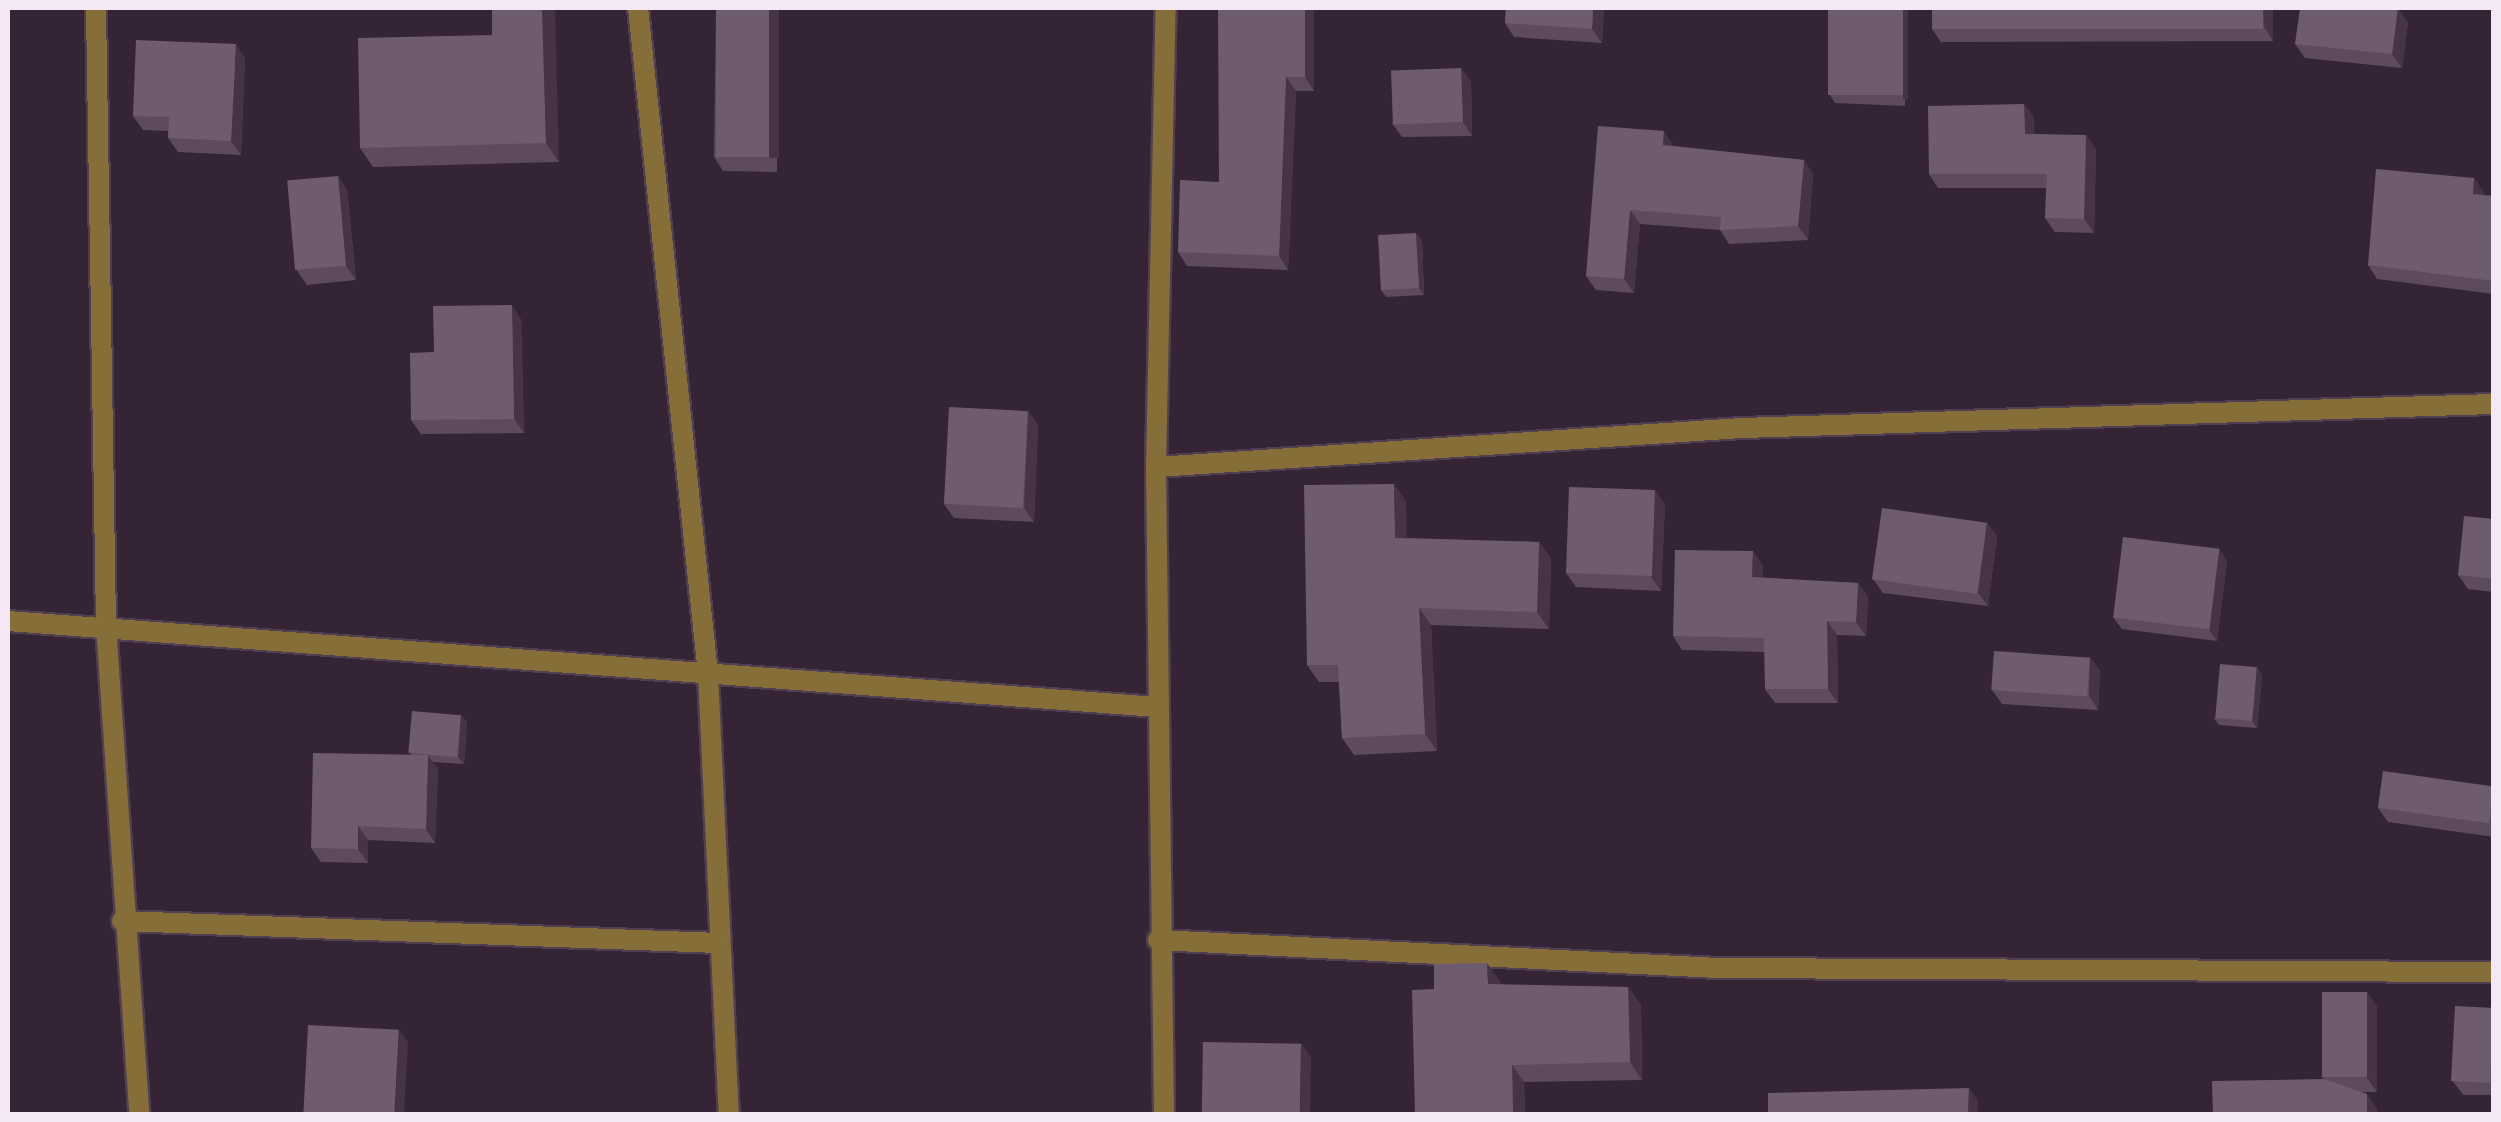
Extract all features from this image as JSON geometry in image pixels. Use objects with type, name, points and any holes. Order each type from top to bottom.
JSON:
[{"type":"street","points":[[96,8],[106,625],[122,921],[139,1114]]},
{"type":"street","points":[[638,8],[708,674],[729,1114]]},
{"type":"street","points":[[1164,1114],[1158,940],[1156,467],[1166,8]]},
{"type":"street","points":[[1156,467],[1742,428],[2494,404]]},
{"type":"street","points":[[8,621],[106,625],[1156,707]]},
{"type":"street","points":[[122,921],[720,943]]},
{"type":"street","points":[[1158,940],[1718,968],[2494,972]]},
{"type":"building","points":[[492,8],[542,8],[546,143],[360,148],[358,38],[492,35]]},
{"type":"building","points":[[716,8],[769,8],[769,157],[716,157]]},
{"type":"building","points":[[1218,8],[1305,8],[1305,77],[1286,77],[1279,256],[1178,252],[1180,180],[1219,182]]},
{"type":"building","points":[[1506,8],[1593,8],[1592,29],[1505,23]]},
{"type":"building","points":[[1828,8],[1903,8],[1903,95],[1828,95]]},
{"type":"building","points":[[1932,8],[2263,8],[2263,29],[1932,29]]},
{"type":"building","points":[[2300,8],[2398,8],[2392,54],[2295,44]]},
{"type":"building","points":[[136,40],[236,44],[231,141],[168,138],[169,117],[133,116]]},
{"type":"building","points":[[1461,68],[1463,122],[1393,124],[1391,70]]},
{"type":"building","points":[[2024,104],[2025,134],[2086,135],[2084,219],[2045,218],[2047,174],[1929,174],[1928,106]]},
{"type":"building","points":[[1598,126],[1664,131],[1663,145],[1804,160],[1798,226],[1720,230],[1721,217],[1630,210],[1624,279],[1586,276]]},
{"type":"building","points":[[2376,169],[2474,178],[2473,194],[2494,196],[2494,281],[2368,265]]},
{"type":"building","points":[[338,176],[346,266],[295,270],[287,180]]},
{"type":"building","points":[[1416,233],[1419,288],[1381,290],[1378,235]]},
{"type":"building","points":[[512,305],[514,419],[411,420],[410,353],[434,352],[433,306]]},
{"type":"building","points":[[949,407],[1028,411],[1023,508],[944,504]]},
{"type":"building","points":[[1394,484],[1395,538],[1539,542],[1537,612],[1419,608],[1425,734],[1342,738],[1338,665],[1307,665],[1304,485]]},
{"type":"building","points":[[1569,487],[1655,490],[1652,576],[1566,573]]},
{"type":"building","points":[[1882,508],[1987,523],[1977,594],[1872,579]]},
{"type":"building","points":[[2464,516],[2494,519],[2494,579],[2458,575]]},
{"type":"building","points":[[2123,537],[2219,549],[2209,629],[2113,617]]},
{"type":"building","points":[[1675,550],[1753,551],[1752,577],[1858,583],[1856,622],[1827,621],[1828,689],[1765,689],[1764,638],[1673,636]]},
{"type":"building","points":[[1994,651],[2090,658],[2087,697],[1991,690]]},
{"type":"building","points":[[2220,664],[2257,667],[2252,721],[2215,718]]},
{"type":"building","points":[[412,711],[461,715],[457,757],[408,753]]},
{"type":"building","points":[[313,753],[428,755],[426,829],[358,826],[358,849],[311,848]]},
{"type":"building","points":[[2383,771],[2494,787],[2489,823],[2378,808]]},
{"type":"building","points":[[1487,963],[1488,984],[1628,987],[1630,1062],[1512,1065],[1513,1114],[1415,1114],[1412,990],[1434,989],[1434,964]]},
{"type":"building","points":[[2322,992],[2367,992],[2367,1077],[2322,1077]]},
{"type":"building","points":[[2455,1006],[2494,1008],[2490,1083],[2451,1081]]},
{"type":"building","points":[[308,1025],[399,1030],[394,1114],[303,1114]]},
{"type":"building","points":[[1203,1042],[1301,1044],[1300,1114],[1202,1114]]},
{"type":"building","points":[[2324,1079],[2367,1094],[2367,1114],[2213,1114],[2212,1081]]},
{"type":"building","points":[[1969,1088],[1968,1114],[1768,1114],[1768,1093]]}]
